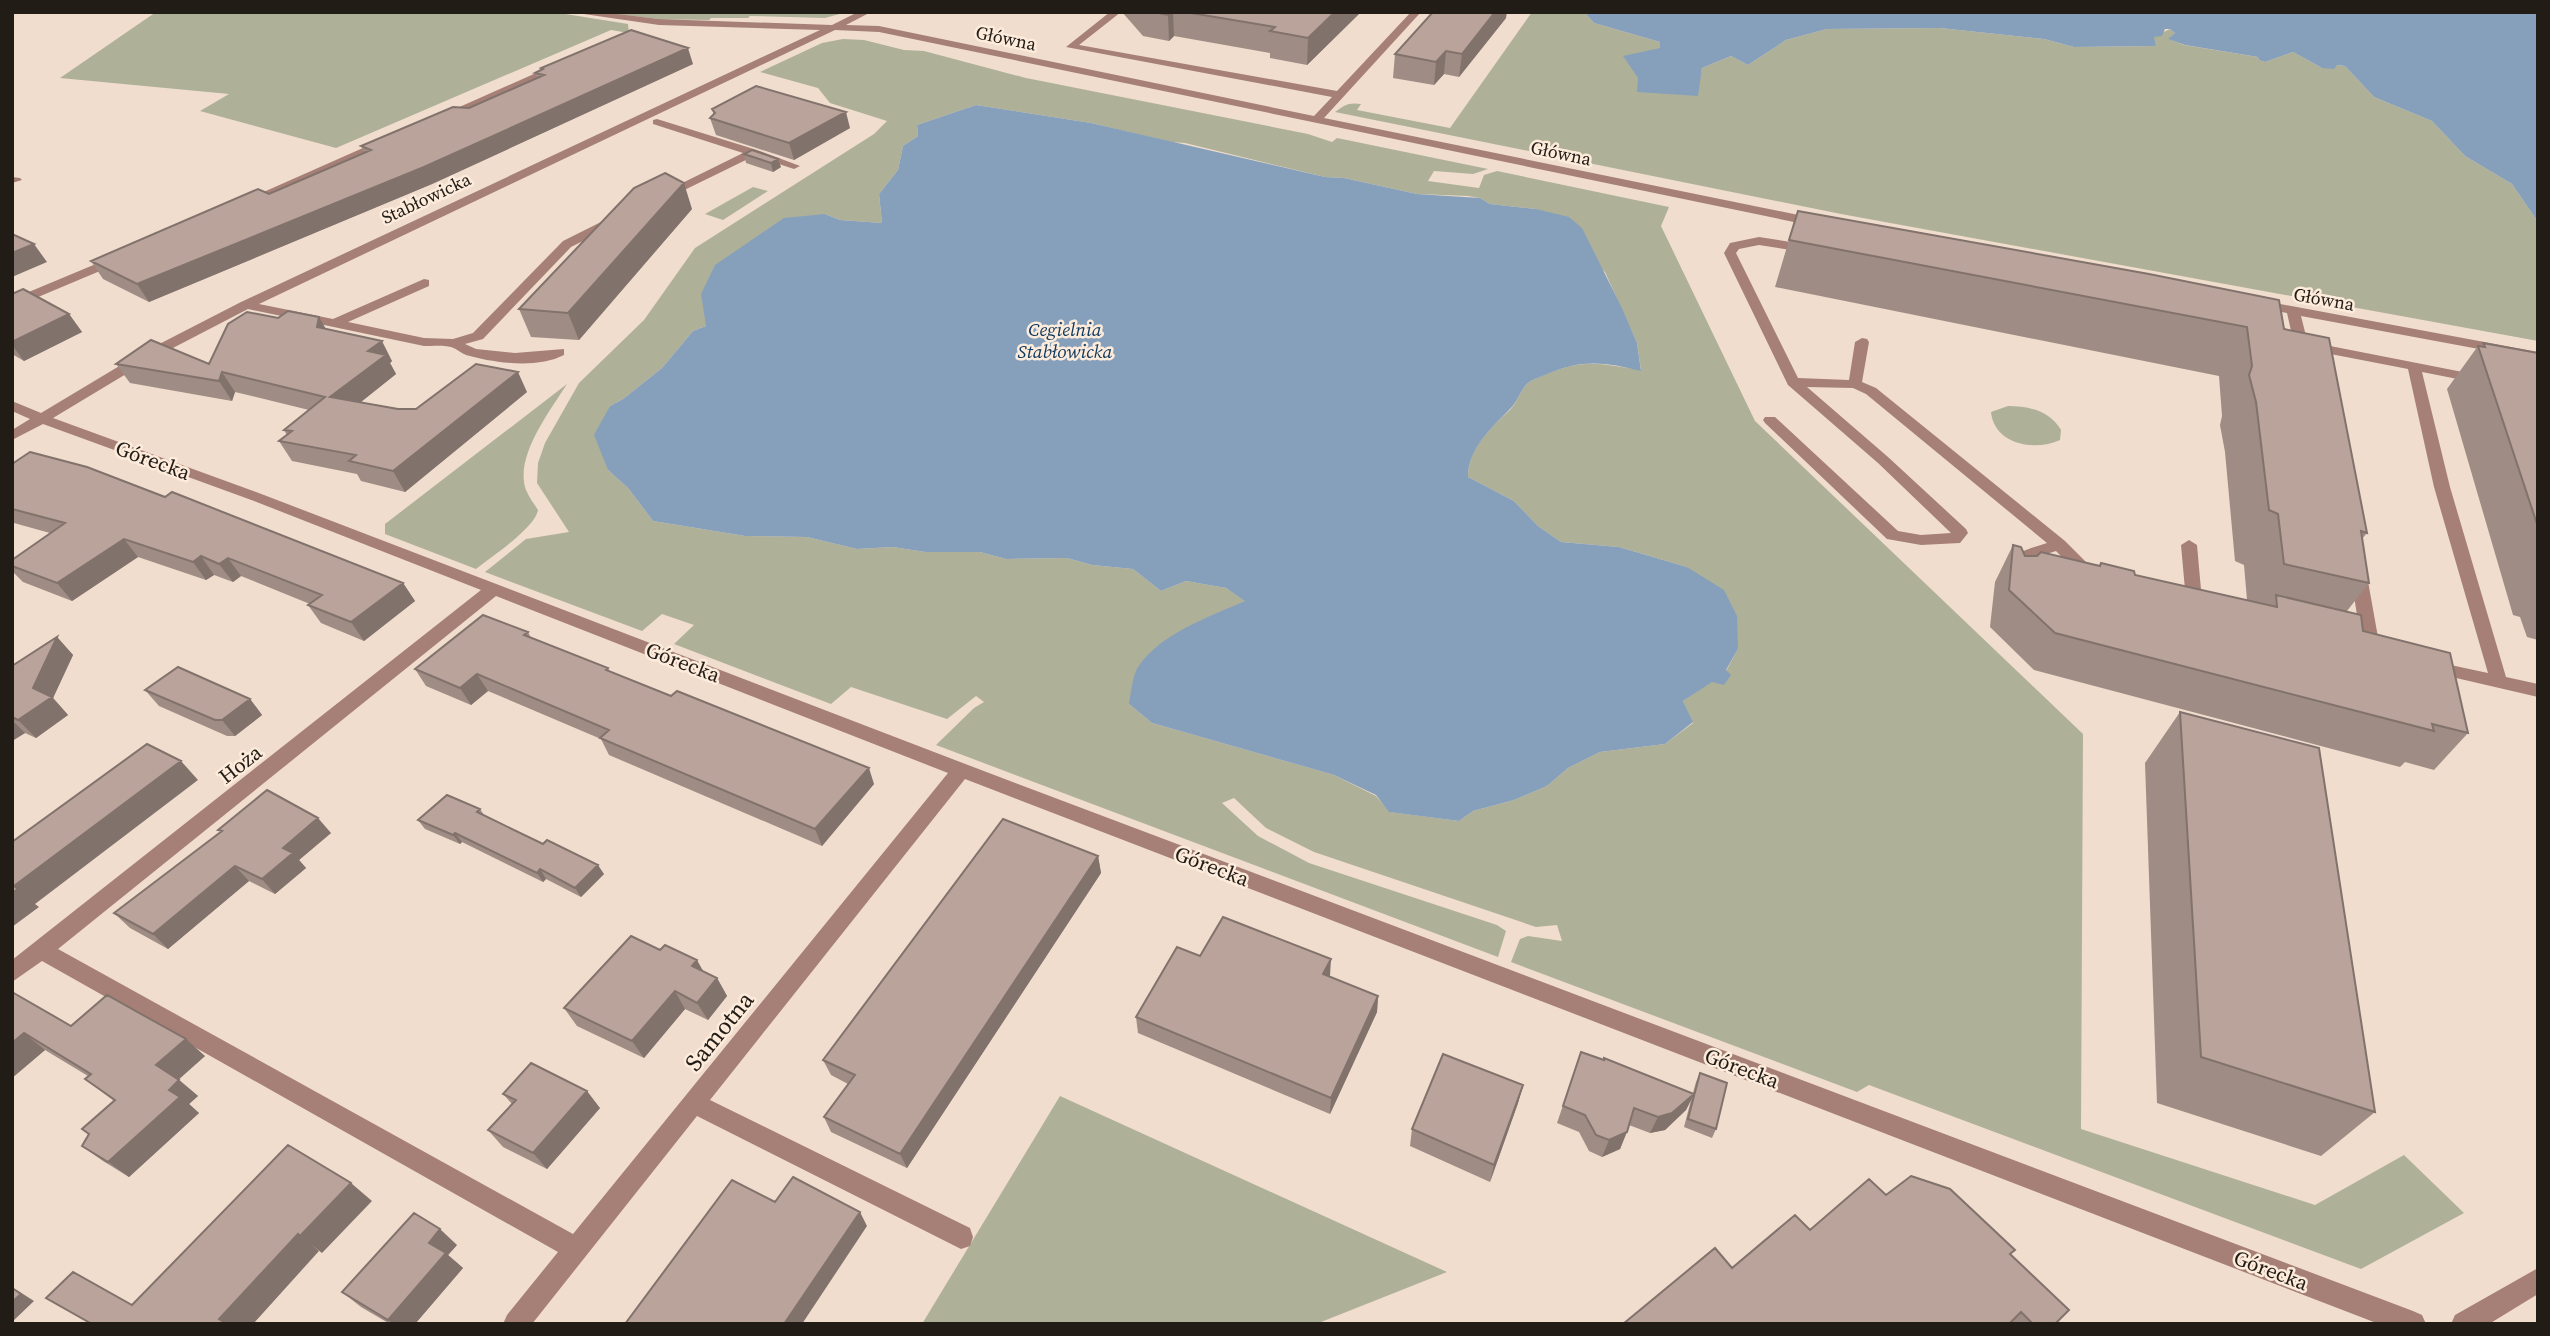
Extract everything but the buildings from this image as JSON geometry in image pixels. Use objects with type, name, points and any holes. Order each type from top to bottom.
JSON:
[{"type":"street","name":"Główna","points":[[575,12],[653,22],[878,29],[1825,224]]},
{"type":"street","name":"Stabłowicka","points":[[12,436],[141,359],[246,305],[866,12]]},
{"type":"street","points":[[1116,12],[1070,47],[1339,95]]},
{"type":"street","points":[[1317,120],[1416,12]]},
{"type":"street","points":[[637,34],[653,22]]},
{"type":"street","points":[[430,123],[575,60]]},
{"type":"street","points":[[540,75],[561,80]]},
{"type":"street","points":[[657,122],[794,166]]},
{"type":"street","points":[[242,205],[393,139]]},
{"type":"street","points":[[369,149],[388,156]]},
{"type":"street","points":[[648,204],[752,152]]},
{"type":"street","points":[[246,305],[424,342],[453,343],[478,336],[567,244],[625,216]]},
{"type":"street","points":[[1770,420],[1893,535],[1921,540],[1954,539],[1960,533],[1883,460],[1793,382],[1730,253],[1734,246],[1759,241],[1827,253]]},
{"type":"street","points":[[12,304],[127,254]]},
{"type":"street","points":[[338,323],[424,283]]},
{"type":"street","name":"Główna","points":[[2246,302],[2538,356]]},
{"type":"street","points":[[2293,311],[2301,344]]},
{"type":"street","points":[[2284,341],[2301,344],[2321,354],[2414,366],[2488,380]]},
{"type":"street","points":[[1855,384],[1862,342]]},
{"type":"street","points":[[453,343],[468,351],[508,356],[547,358],[559,352]]},
{"type":"street","points":[[2414,366],[2442,487],[2499,682]]},
{"type":"street","points":[[1793,382],[1855,384],[1871,391],[2059,545],[2104,590]]},
{"type":"street","name":"Górecka","points":[[12,405],[40,418],[259,498],[961,770],[2413,1324]]},
{"type":"street","points":[[2012,586],[2017,562],[2032,553],[2059,545]]},
{"type":"street","points":[[2176,607],[2202,613],[2189,545]]},
{"type":"street","points":[[2356,560],[2372,653]]},
{"type":"street","name":"Hoża","points":[[12,973],[494,589]]},
{"type":"street","points":[[2412,663],[2538,691]]},
{"type":"street","name":"Samotna","points":[[516,1324],[961,770]]},
{"type":"street","points":[[41,950],[576,1249]]},
{"type":"street","points":[[694,1103],[961,1237]]},
{"type":"street","points":[[2464,1324],[2538,1280]]},
{"type":"green space","points":[[156,12],[553,12],[628,24],[629,33],[611,30],[336,148],[200,111],[229,94],[60,78]]},
{"type":"green space","points":[[596,12],[847,12],[825,18],[750,16],[709,20],[659,19]]},
{"type":"green space","points":[[1532,12],[1584,12],[1594,23],[1660,42],[1660,48],[1697,95],[1702,68],[1731,56],[1748,65],[1786,40],[1827,29],[1940,28],[2044,39],[2074,47],[2156,46],[2153,37],[2170,29],[2175,33],[2169,39],[2184,45],[2258,57],[2265,62],[2293,52],[2322,68],[2345,66],[2374,97],[2432,121],[2465,156],[2512,184],[2538,222],[2538,341],[1841,214],[1335,112],[1353,103],[1361,104],[1357,110],[1450,128]]},
{"type":"green space","points":[[843,39],[864,40],[904,50],[924,51],[1026,78],[1308,134],[1332,142],[1337,138],[1488,169],[1473,174],[1434,171],[1428,181],[1479,188],[1484,175],[1497,171],[1669,207],[1661,226],[1755,421],[2083,734],[2081,1129],[2315,1205],[2404,1155],[2464,1213],[2361,1269],[1869,1085],[1857,1092],[1511,962],[1520,939],[1528,936],[1562,941],[1557,925],[1536,927],[1314,852],[1266,828],[1234,798],[1222,803],[1258,836],[1309,863],[1497,925],[1506,931],[1498,957],[936,745],[974,708],[984,702],[976,696],[947,719],[851,687],[831,704],[674,644],[694,625],[662,614],[642,631],[485,572],[526,539],[569,532],[537,483],[538,463],[545,443],[579,383],[644,320],[695,248],[874,134],[887,121],[830,103],[818,88],[760,72],[822,43]],"holes":[[[976,105],[1091,123],[1325,177],[1344,178],[1417,194],[1468,196],[1480,198],[1490,204],[1536,209],[1605,272],[1637,343],[1641,370],[1604,364],[1583,364],[1560,369],[1531,381],[1512,408],[1481,440],[1472,457],[1468,477],[1514,501],[1538,526],[1561,542],[1619,547],[1687,567],[1738,649],[1726,671],[1683,701],[1693,723],[1665,744],[1600,752],[1568,768],[1547,786],[1514,800],[1473,811],[1459,821],[1390,812],[1376,796],[1334,775],[1152,723],[1129,704],[1200,621],[1246,601],[1226,588],[1186,581],[1161,591],[1133,569],[1092,565],[1067,558],[1006,559],[980,552],[925,552],[893,547],[857,549],[807,537],[745,536],[653,521],[628,488],[608,470],[607,414],[610,406],[662,368],[693,331],[706,326],[825,214],[840,220],[882,223],[879,194],[898,170],[903,146],[918,136],[917,125]]]},
{"type":"green space","points":[[753,187],[768,191],[723,220],[705,214]]},
{"type":"green space","points":[[567,384],[529,449],[524,477],[526,490],[538,510],[529,525],[512,542],[476,569],[385,534],[385,524]]},
{"type":"green space","points":[[2008,406],[2024,407],[2045,414],[2061,430],[2060,440],[2050,444],[2028,445],[2007,438],[1999,432],[1991,412]]},
{"type":"green space","points":[[1060,1096],[1447,1272],[1316,1324],[922,1324]]},
{"type":"water","points":[[1584,12],[2538,12],[2538,222],[2512,184],[2465,156],[2432,121],[2374,97],[2345,66],[2322,68],[2293,52],[2265,62],[2258,57],[2185,45],[2168,39],[2175,33],[2170,29],[2165,29],[2162,36],[2154,37],[2156,46],[2074,47],[2044,39],[1940,28],[1827,29],[1786,40],[1748,65],[1731,56],[1702,68],[1698,96],[1637,92],[1638,78],[1623,56],[1660,48],[1660,42],[1594,23]]},
{"type":"water","name":"Cegielnia Stabłowicka","points":[[976,105],[1091,123],[1325,177],[1344,178],[1417,194],[1480,198],[1490,204],[1536,209],[1569,217],[1582,228],[1621,306],[1637,343],[1641,371],[1605,364],[1583,364],[1560,369],[1531,381],[1476,448],[1468,477],[1514,501],[1538,526],[1561,542],[1619,547],[1687,567],[1724,590],[1737,616],[1738,649],[1726,670],[1731,675],[1724,685],[1712,682],[1683,701],[1693,722],[1665,744],[1600,752],[1568,768],[1547,786],[1514,800],[1473,811],[1459,821],[1389,812],[1376,795],[1334,775],[1152,723],[1129,704],[1138,667],[1159,645],[1187,627],[1245,601],[1226,588],[1186,581],[1161,591],[1133,569],[1092,565],[1067,558],[1006,559],[980,552],[925,552],[893,547],[857,549],[807,537],[745,536],[653,521],[628,488],[608,470],[594,435],[610,406],[662,368],[693,331],[706,326],[701,294],[715,265],[784,218],[825,214],[840,220],[882,223],[879,194],[898,170],[903,146],[918,136],[917,125]]}]
